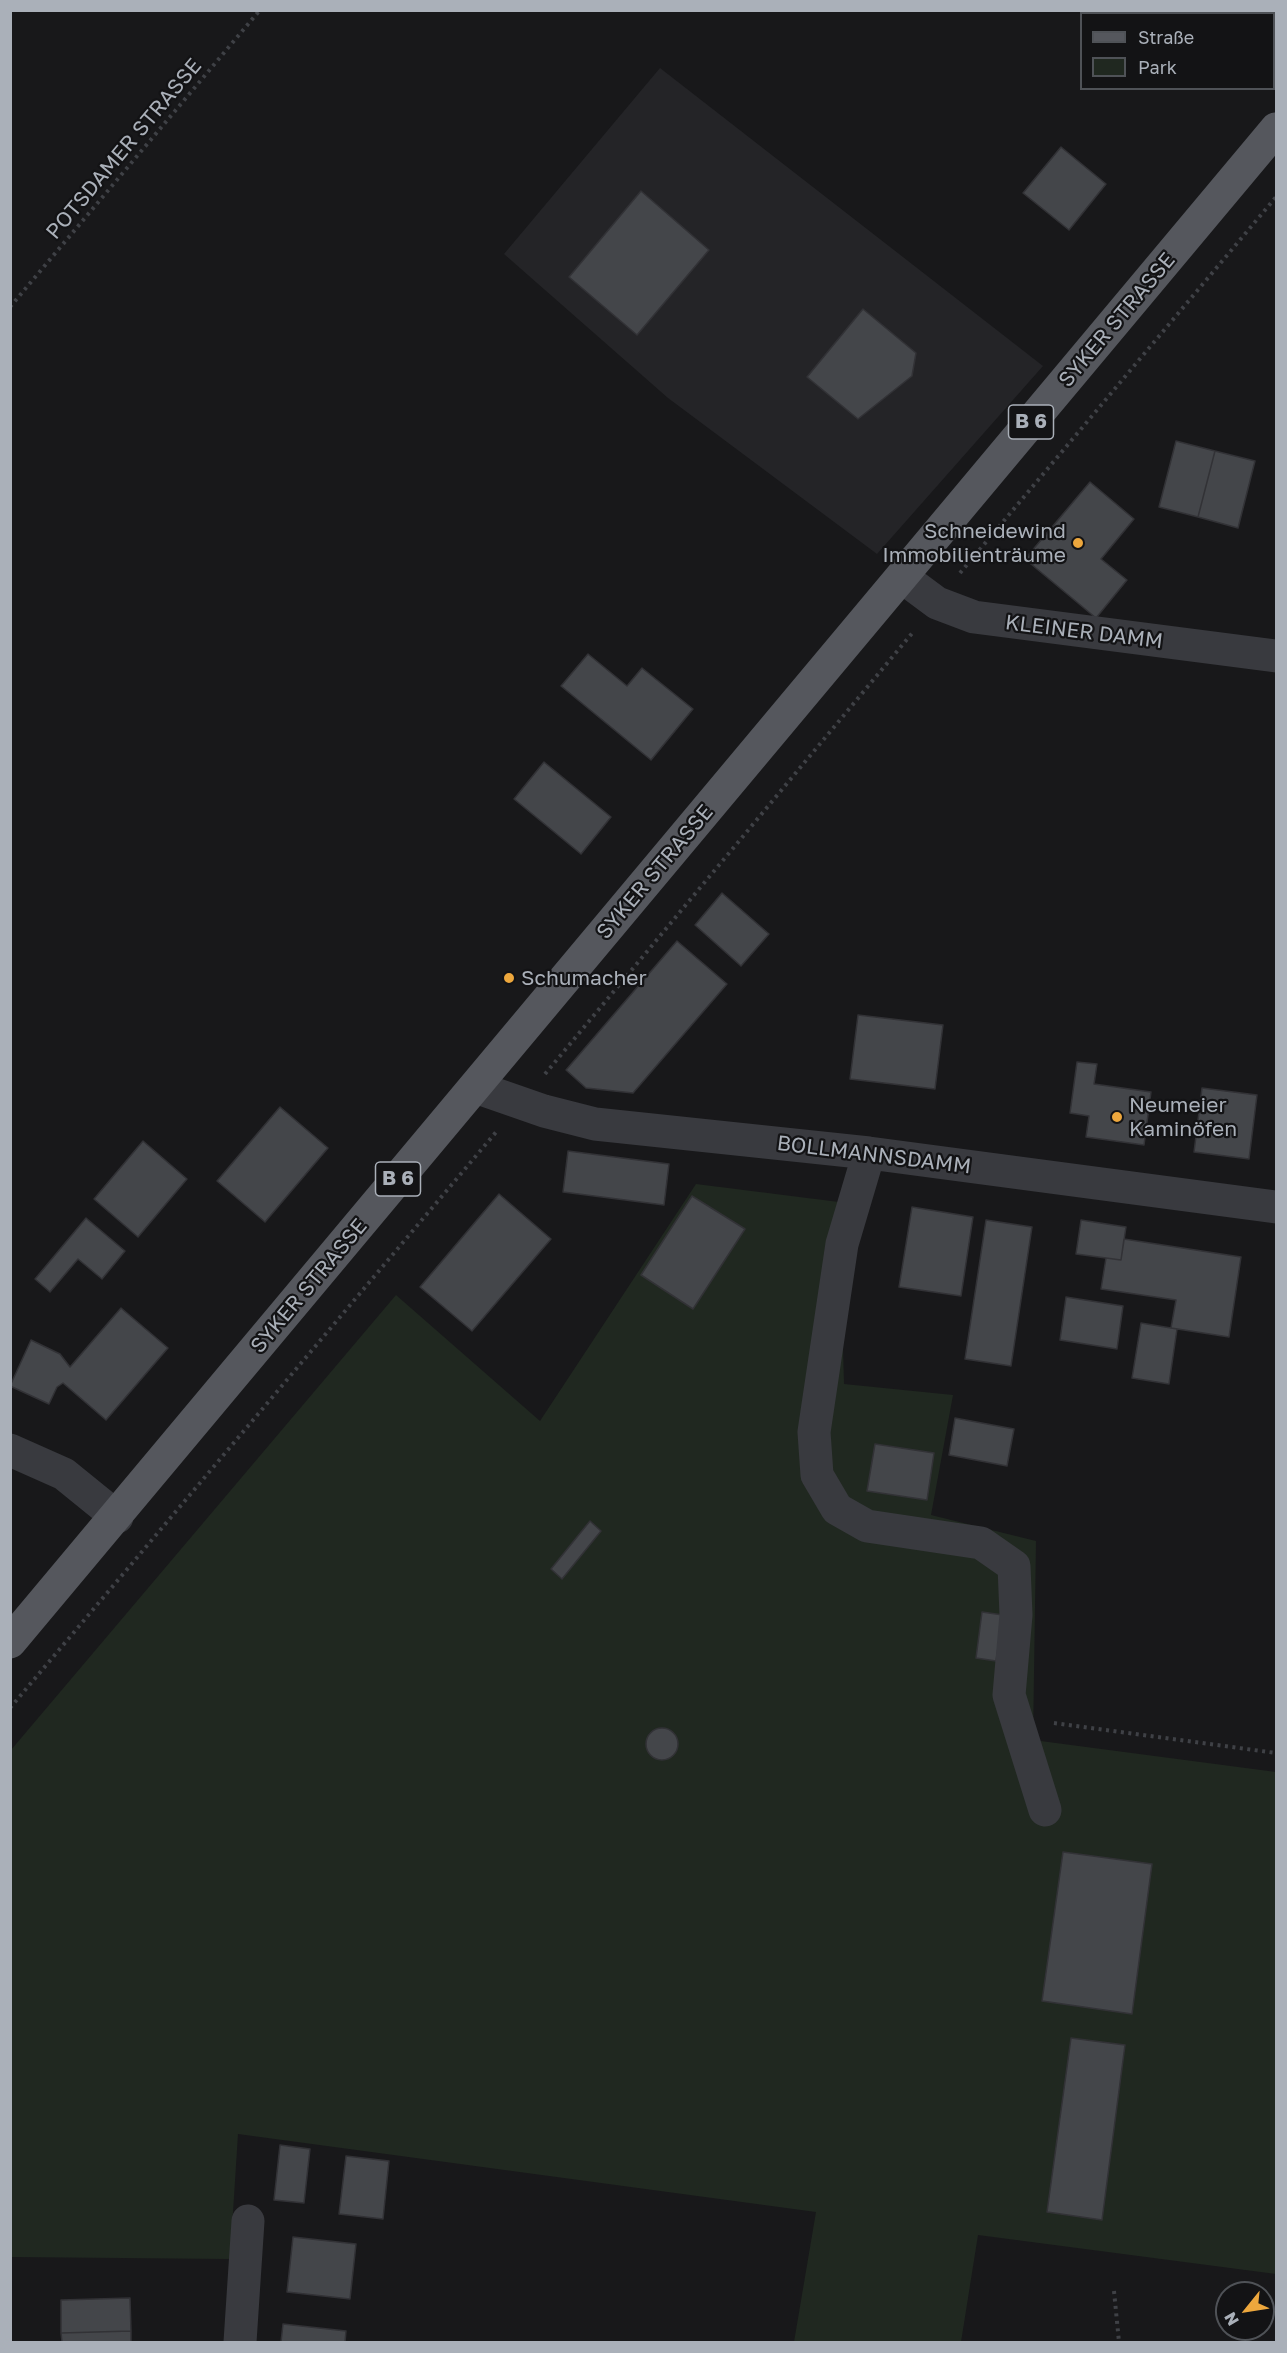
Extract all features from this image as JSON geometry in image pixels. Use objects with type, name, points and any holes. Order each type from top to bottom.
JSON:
[{"type":"main road","name":"SYKER STRASSE","points":[[10,1642],[117,1517],[1276,129]]},
{"type":"street","name":"KLEINER DAMM","points":[[902,577],[937,603],[974,618],[1276,656]]},
{"type":"street","name":"BOLLMANNSDAMM","points":[[475,1087],[522,1101],[544,1111],[595,1124],[869,1153],[1276,1207]]},
{"type":"street","points":[[869,1153],[842,1244],[814,1432],[817,1474],[837,1509],[867,1526],[981,1543],[1014,1566],[1016,1615],[1009,1695],[1045,1810]]},
{"type":"street","points":[[10,1450],[64,1474],[117,1517]]},
{"type":"street","points":[[240,2343],[248,2221]]},
{"type":"path","name":"POTSDAMER STRASSE","points":[[10,307],[260,10]]},
{"type":"path","points":[[10,1708],[522,1101],[1276,196]]},
{"type":"path","points":[[1015,1718],[1276,1753]]},
{"type":"path","points":[[1114,2291],[1119,2343]]},
{"type":"shaded area","points":[[660,68],[1043,366],[877,554],[668,398],[504,254]]},
{"type":"green space","points":[[696,1184],[839,1202],[844,1384],[953,1395],[931,1515],[1036,1541],[1033,1740],[1276,1772],[1276,2274],[978,2235],[961,2342],[794,2342],[816,2212],[238,2134],[230,2259],[11,2257],[11,1750],[396,1295],[540,1421]]},
{"type":"building","points":[[1061,147],[1106,184],[1069,230],[1023,193]]},
{"type":"building","points":[[641,191],[709,250],[637,335],[569,277]]},
{"type":"building","points":[[863,309],[916,353],[912,376],[858,419],[807,377]]},
{"type":"building","points":[[1176,441],[1215,451],[1198,517],[1159,507]]},
{"type":"building","points":[[1215,451],[1255,461],[1238,528],[1198,517]]},
{"type":"building","points":[[1090,482],[1134,519],[1101,559],[1127,580],[1096,618],[1025,559]]},
{"type":"building","points":[[588,654],[627,686],[642,668],[693,709],[651,760],[561,686]]},
{"type":"building","points":[[544,762],[611,817],[581,854],[514,799]]},
{"type":"building","points":[[722,893],[769,934],[741,966],[695,925]]},
{"type":"building","points":[[677,941],[727,984],[633,1093],[586,1088],[566,1070]]},
{"type":"building","points":[[858,1015],[943,1025],[935,1089],[850,1079]]},
{"type":"building","points":[[1077,1062],[1097,1064],[1094,1084],[1151,1092],[1144,1145],[1086,1137],[1089,1116],[1070,1113]]},
{"type":"building","points":[[1202,1088],[1257,1095],[1249,1159],[1194,1152]]},
{"type":"building","points":[[280,1107],[328,1148],[265,1222],[217,1181]]},
{"type":"building","points":[[143,1141],[187,1179],[138,1237],[94,1199]]},
{"type":"building","points":[[568,1151],[669,1164],[664,1205],[563,1192]]},
{"type":"building","points":[[499,1194],[551,1239],[472,1331],[420,1287]]},
{"type":"building","points":[[692,1196],[745,1229],[693,1309],[641,1275]]},
{"type":"building","points":[[912,1207],[973,1217],[961,1296],[899,1287]]},
{"type":"building","points":[[86,1218],[125,1251],[102,1279],[78,1259],[50,1292],[35,1279]]},
{"type":"building","points":[[986,1220],[1032,1227],[1011,1366],[965,1359]]},
{"type":"building","points":[[1081,1220],[1126,1227],[1121,1260],[1076,1254]]},
{"type":"building","points":[[1124,1239],[1241,1257],[1229,1337],[1171,1328],[1176,1300],[1101,1289],[1106,1258],[1121,1260]]},
{"type":"building","points":[[1066,1297],[1123,1306],[1117,1349],[1060,1340]]},
{"type":"building","points":[[121,1308],[168,1348],[106,1420],[63,1383],[57,1387],[49,1404],[10,1386],[31,1340],[60,1354],[70,1367]]},
{"type":"building","points":[[1141,1323],[1177,1329],[1169,1384],[1132,1378]]},
{"type":"building","points":[[955,1418],[1014,1429],[1007,1466],[949,1455]]},
{"type":"building","points":[[875,1444],[934,1453],[927,1500],[867,1491]]},
{"type":"building","points":[[590,1521],[601,1531],[562,1579],[551,1569]]},
{"type":"building","points":[[982,1612],[1003,1615],[996,1661],[976,1658]]},
{"type":"building","points":[[662,1728],[674,1732],[678,1744],[674,1756],[662,1760],[650,1756],[646,1744],[650,1732]]},
{"type":"building","points":[[1063,1852],[1152,1864],[1132,2014],[1042,2001]]},
{"type":"building","points":[[1071,2038],[1125,2045],[1102,2220],[1047,2212]]},
{"type":"building","points":[[280,2145],[310,2149],[304,2203],[274,2200]]},
{"type":"building","points":[[346,2156],[389,2161],[383,2219],[339,2214]]},
{"type":"building","points":[[293,2237],[356,2244],[350,2299],[287,2292]]},
{"type":"building","points":[[130,2298],[131,2331],[61,2333],[61,2300]]},
{"type":"building","points":[[283,2324],[346,2331],[345,2342],[281,2342]]},
{"type":"building","points":[[131,2331],[131,2342],[62,2342],[61,2333]]},
{"type":"place","name":"Schneidewind Immobilienträume","points":[[1078,543]]},
{"type":"place","name":"Schumacher","points":[[509,978]]},
{"type":"place","name":"Neumeier Kaminöfen","points":[[1117,1117]]}]
